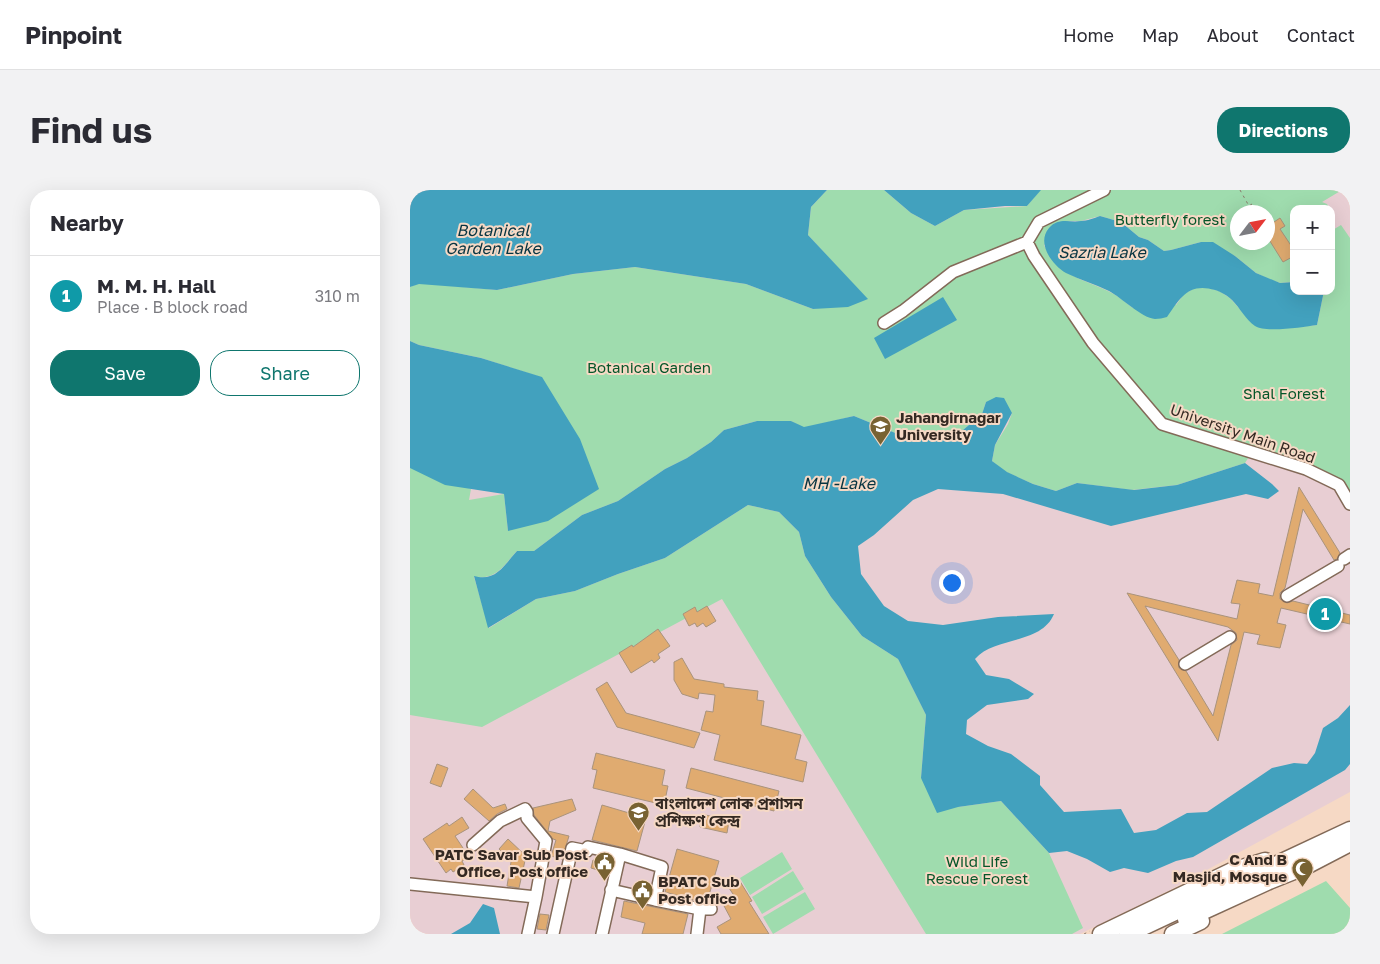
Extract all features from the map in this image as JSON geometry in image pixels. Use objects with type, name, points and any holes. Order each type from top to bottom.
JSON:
[{"type":"highway","points":[[1128,934],[1350,830]]},
{"type":"highway","points":[[1153,934],[1269,880],[1304,867],[1350,843]]},
{"type":"highway","points":[[1101,934],[1232,871],[1271,859],[1292,858]]},
{"type":"highway","points":[[1173,934],[1240,902],[1269,880]]},
{"type":"street","points":[[884,323],[903,311],[953,272],[1027,242],[1039,222],[1104,190]]},
{"type":"street","name":"University Main Road","points":[[1027,242],[1034,256],[1093,342],[1162,424],[1306,469],[1339,484],[1350,504]]},
{"type":"street","points":[[1287,596],[1344,560]]},
{"type":"street","points":[[1185,664],[1230,637]]},
{"type":"street","points":[[473,845],[500,821],[525,810],[527,818],[546,841],[528,934]]},
{"type":"street","points":[[553,934],[572,848],[587,851],[588,846],[662,866],[655,900]]},
{"type":"street","points":[[602,934],[620,854]]},
{"type":"street","points":[[410,884],[536,897]]},
{"type":"street","points":[[611,890],[705,909],[697,934]]},
{"type":"path","points":[[1240,190],[1249,206],[1255,202]]},
{"type":"shaded area","name":"Jahangirnagar University","points":[[410,190],[1350,190],[1350,792],[1170,890],[1080,934],[410,934]]},
{"type":"green space","points":[[827,190],[884,190],[911,213],[935,226],[964,210],[1027,206],[1040,190],[1342,190],[1322,202],[1328,205],[1290,205],[1290,282],[1280,283],[1271,280],[1256,273],[1235,256],[1201,242],[1164,251],[1148,240],[1139,237],[1121,222],[1100,216],[1081,221],[1069,221],[1044,245],[1057,264],[1071,275],[1111,293],[1133,308],[1176,305],[1184,294],[1195,288],[1205,287],[1219,291],[1230,298],[1246,316],[1288,328],[1317,325],[1323,295],[1335,295],[1335,229],[1341,225],[1350,238],[1350,504],[1339,485],[1252,452],[1245,463],[1177,485],[1132,490],[1077,483],[1056,491],[1033,484],[1004,471],[992,461],[995,445],[1008,424],[1012,413],[986,402],[982,414],[963,430],[948,437],[910,439],[854,416],[804,428],[791,421],[757,421],[724,430],[711,442],[687,458],[665,469],[618,501],[582,515],[534,551],[517,551],[499,571],[488,576],[474,577],[489,628],[536,599],[575,591],[665,558],[748,505],[779,512],[799,532],[805,556],[831,597],[862,636],[898,659],[926,715],[921,778],[958,807],[1001,801],[1049,853],[1083,928],[1072,934],[926,934],[722,599],[482,727],[410,715],[410,465],[471,489],[469,500],[504,494],[508,531],[537,376],[481,358],[419,345],[410,341],[410,287],[419,283],[497,290],[573,274],[635,267],[746,284],[813,309],[867,299],[808,235],[811,207]]},
{"type":"green space","points":[[782,852],[792,869],[750,895],[740,878]]},
{"type":"green space","points":[[793,871],[804,889],[762,914],[752,897]]},
{"type":"green space","points":[[1326,881],[1350,908],[1350,934],[1222,934]]},
{"type":"green space","points":[[805,892],[815,909],[773,934],[763,917]]},
{"type":"water","name":"Botanical Garden Lake","points":[[410,190],[827,190],[811,207],[808,235],[868,299],[848,307],[813,309],[746,284],[635,267],[573,274],[497,290],[419,284],[410,287]]},
{"type":"water","points":[[884,190],[1041,190],[1027,206],[964,210],[935,226],[911,213]]},
{"type":"water","name":"Sazria Lake","points":[[1100,216],[1121,222],[1139,237],[1148,240],[1164,251],[1201,242],[1213,242],[1235,256],[1256,273],[1280,283],[1290,282],[1290,295],[1323,295],[1317,325],[1285,329],[1260,328],[1255,326],[1235,303],[1224,294],[1206,288],[1198,288],[1186,293],[1167,317],[1160,319],[1150,318],[1138,312],[1109,291],[1066,273],[1056,265],[1047,253],[1044,240],[1049,228],[1060,221],[1086,220]]},
{"type":"water","points":[[943,297],[957,320],[885,359],[874,338]]},
{"type":"water","points":[[410,341],[419,345],[481,358],[542,377],[580,439],[599,489],[548,521],[508,531],[504,494],[445,485],[410,468]]},
{"type":"water","name":"MH -Lake","points":[[996,397],[1004,398],[1012,413],[995,445],[992,461],[1007,472],[1033,484],[1056,491],[1077,483],[1134,490],[1177,485],[1245,463],[1279,491],[1268,499],[1246,494],[1111,526],[1003,494],[938,489],[913,500],[874,535],[858,546],[861,574],[884,606],[908,621],[943,625],[998,617],[1054,614],[1048,624],[1039,631],[994,647],[975,659],[986,675],[1009,679],[1034,694],[1028,699],[987,705],[967,720],[966,734],[988,746],[1011,754],[1040,776],[1040,785],[1064,812],[1121,809],[1134,833],[1156,830],[1187,813],[1207,812],[1272,768],[1294,763],[1307,764],[1315,753],[1323,728],[1338,718],[1350,705],[1350,764],[1345,770],[1193,857],[1176,861],[1148,873],[1124,868],[1110,872],[1087,859],[1067,851],[1049,853],[1001,801],[958,807],[937,813],[921,778],[926,715],[898,659],[862,636],[831,597],[805,556],[799,532],[779,512],[748,505],[665,558],[575,591],[536,599],[488,628],[474,576],[488,577],[494,574],[517,551],[534,551],[582,515],[618,501],[665,469],[687,458],[711,442],[724,430],[757,421],[791,421],[804,427],[854,416],[910,439],[948,437],[963,430],[982,414],[986,402]]},
{"type":"water","points":[[483,904],[494,908],[500,934],[451,934],[470,923]]},
{"type":"building","points":[[1280,218],[1285,226],[1280,229],[1290,244],[1290,258],[1283,262],[1275,249],[1275,221]]},
{"type":"building","points":[[1299,487],[1340,553],[1337,559],[1334,560],[1303,509],[1285,588],[1280,593],[1280,599],[1287,603],[1293,601],[1350,615],[1350,624],[1281,608],[1277,623],[1286,625],[1280,648],[1257,644],[1260,635],[1244,632],[1218,741],[1127,593],[1237,619],[1240,604],[1231,603],[1237,580],[1260,584],[1258,593],[1273,596]],"holes":[[[1145,606],[1228,627],[1236,633],[1237,640],[1231,645],[1213,716],[1186,671],[1179,668],[1179,660]]]},
{"type":"building","points":[[707,606],[716,621],[706,627],[703,623],[697,627],[695,623],[689,626],[683,614],[695,607],[697,612]]},
{"type":"building","points":[[658,629],[670,646],[658,654],[660,658],[654,663],[652,660],[631,673],[619,653],[632,645],[633,647]]},
{"type":"building","points":[[682,658],[694,679],[724,684],[724,687],[758,691],[757,700],[764,701],[761,725],[801,735],[795,759],[807,762],[803,782],[714,760],[720,735],[701,730],[706,711],[713,712],[715,695],[699,693],[698,699],[682,694],[674,680],[674,662]]},
{"type":"building","points":[[607,682],[626,713],[700,733],[694,748],[617,727],[596,689]]},
{"type":"building","points":[[596,753],[665,770],[662,785],[668,786],[664,805],[593,788],[597,770],[592,769]]},
{"type":"building","points":[[437,764],[448,768],[441,787],[430,783]]},
{"type":"building","points":[[691,768],[779,791],[774,811],[686,788]]},
{"type":"building","points":[[473,789],[493,808],[505,804],[507,809],[489,821],[464,799]]},
{"type":"building","points":[[572,799],[576,810],[550,821],[548,831],[569,836],[562,859],[551,856],[556,840],[553,839],[534,815],[533,808]]},
{"type":"building","points":[[602,805],[646,818],[637,851],[592,840]]},
{"type":"building","points":[[702,814],[729,821],[727,833],[700,827]]},
{"type":"building","points":[[462,817],[469,828],[455,836],[469,857],[462,861],[464,865],[453,872],[451,869],[446,873],[423,839],[447,823],[449,826]]},
{"type":"building","points":[[508,839],[526,856],[519,888],[507,886],[511,862],[499,849]]},
{"type":"building","points":[[677,849],[719,861],[707,902],[665,892]]},
{"type":"building","points":[[593,860],[610,865],[608,873],[591,868]]},
{"type":"building","points":[[738,878],[752,901],[749,902],[769,934],[721,934],[717,927],[731,919],[723,904],[735,897],[727,885]]},
{"type":"building","points":[[624,901],[688,914],[683,934],[642,934],[645,923],[621,917]]},
{"type":"building","points":[[540,914],[549,915],[546,930],[537,929]]},
{"type":"place","name":"Jahangirnagar University","points":[[880,445]]},
{"type":"place","name":"M. M. H. Hall","points":[[1325,614]]},
{"type":"place","name":"বাংলাদেশ লোক প্রশাসন প্রশিক্ষণ কেন্দ্র","points":[[639,831]]},
{"type":"place","name":"PATC Savar Sub Post Office, Post office","points":[[604,882]]},
{"type":"place","name":"C And B Masjid, Mosque","points":[[1303,887]]},
{"type":"place","name":"BPATC Sub Post office","points":[[642,909]]},
{"type":"park label","name":"Butterfly forest","points":[[1170,219]]},
{"type":"park label","name":"Botanical Garden","points":[[649,367]]},
{"type":"park label","name":"Shal Forest","points":[[1284,393]]},
{"type":"park label","name":"Wild Life Rescue Forest","points":[[977,870]]}]
